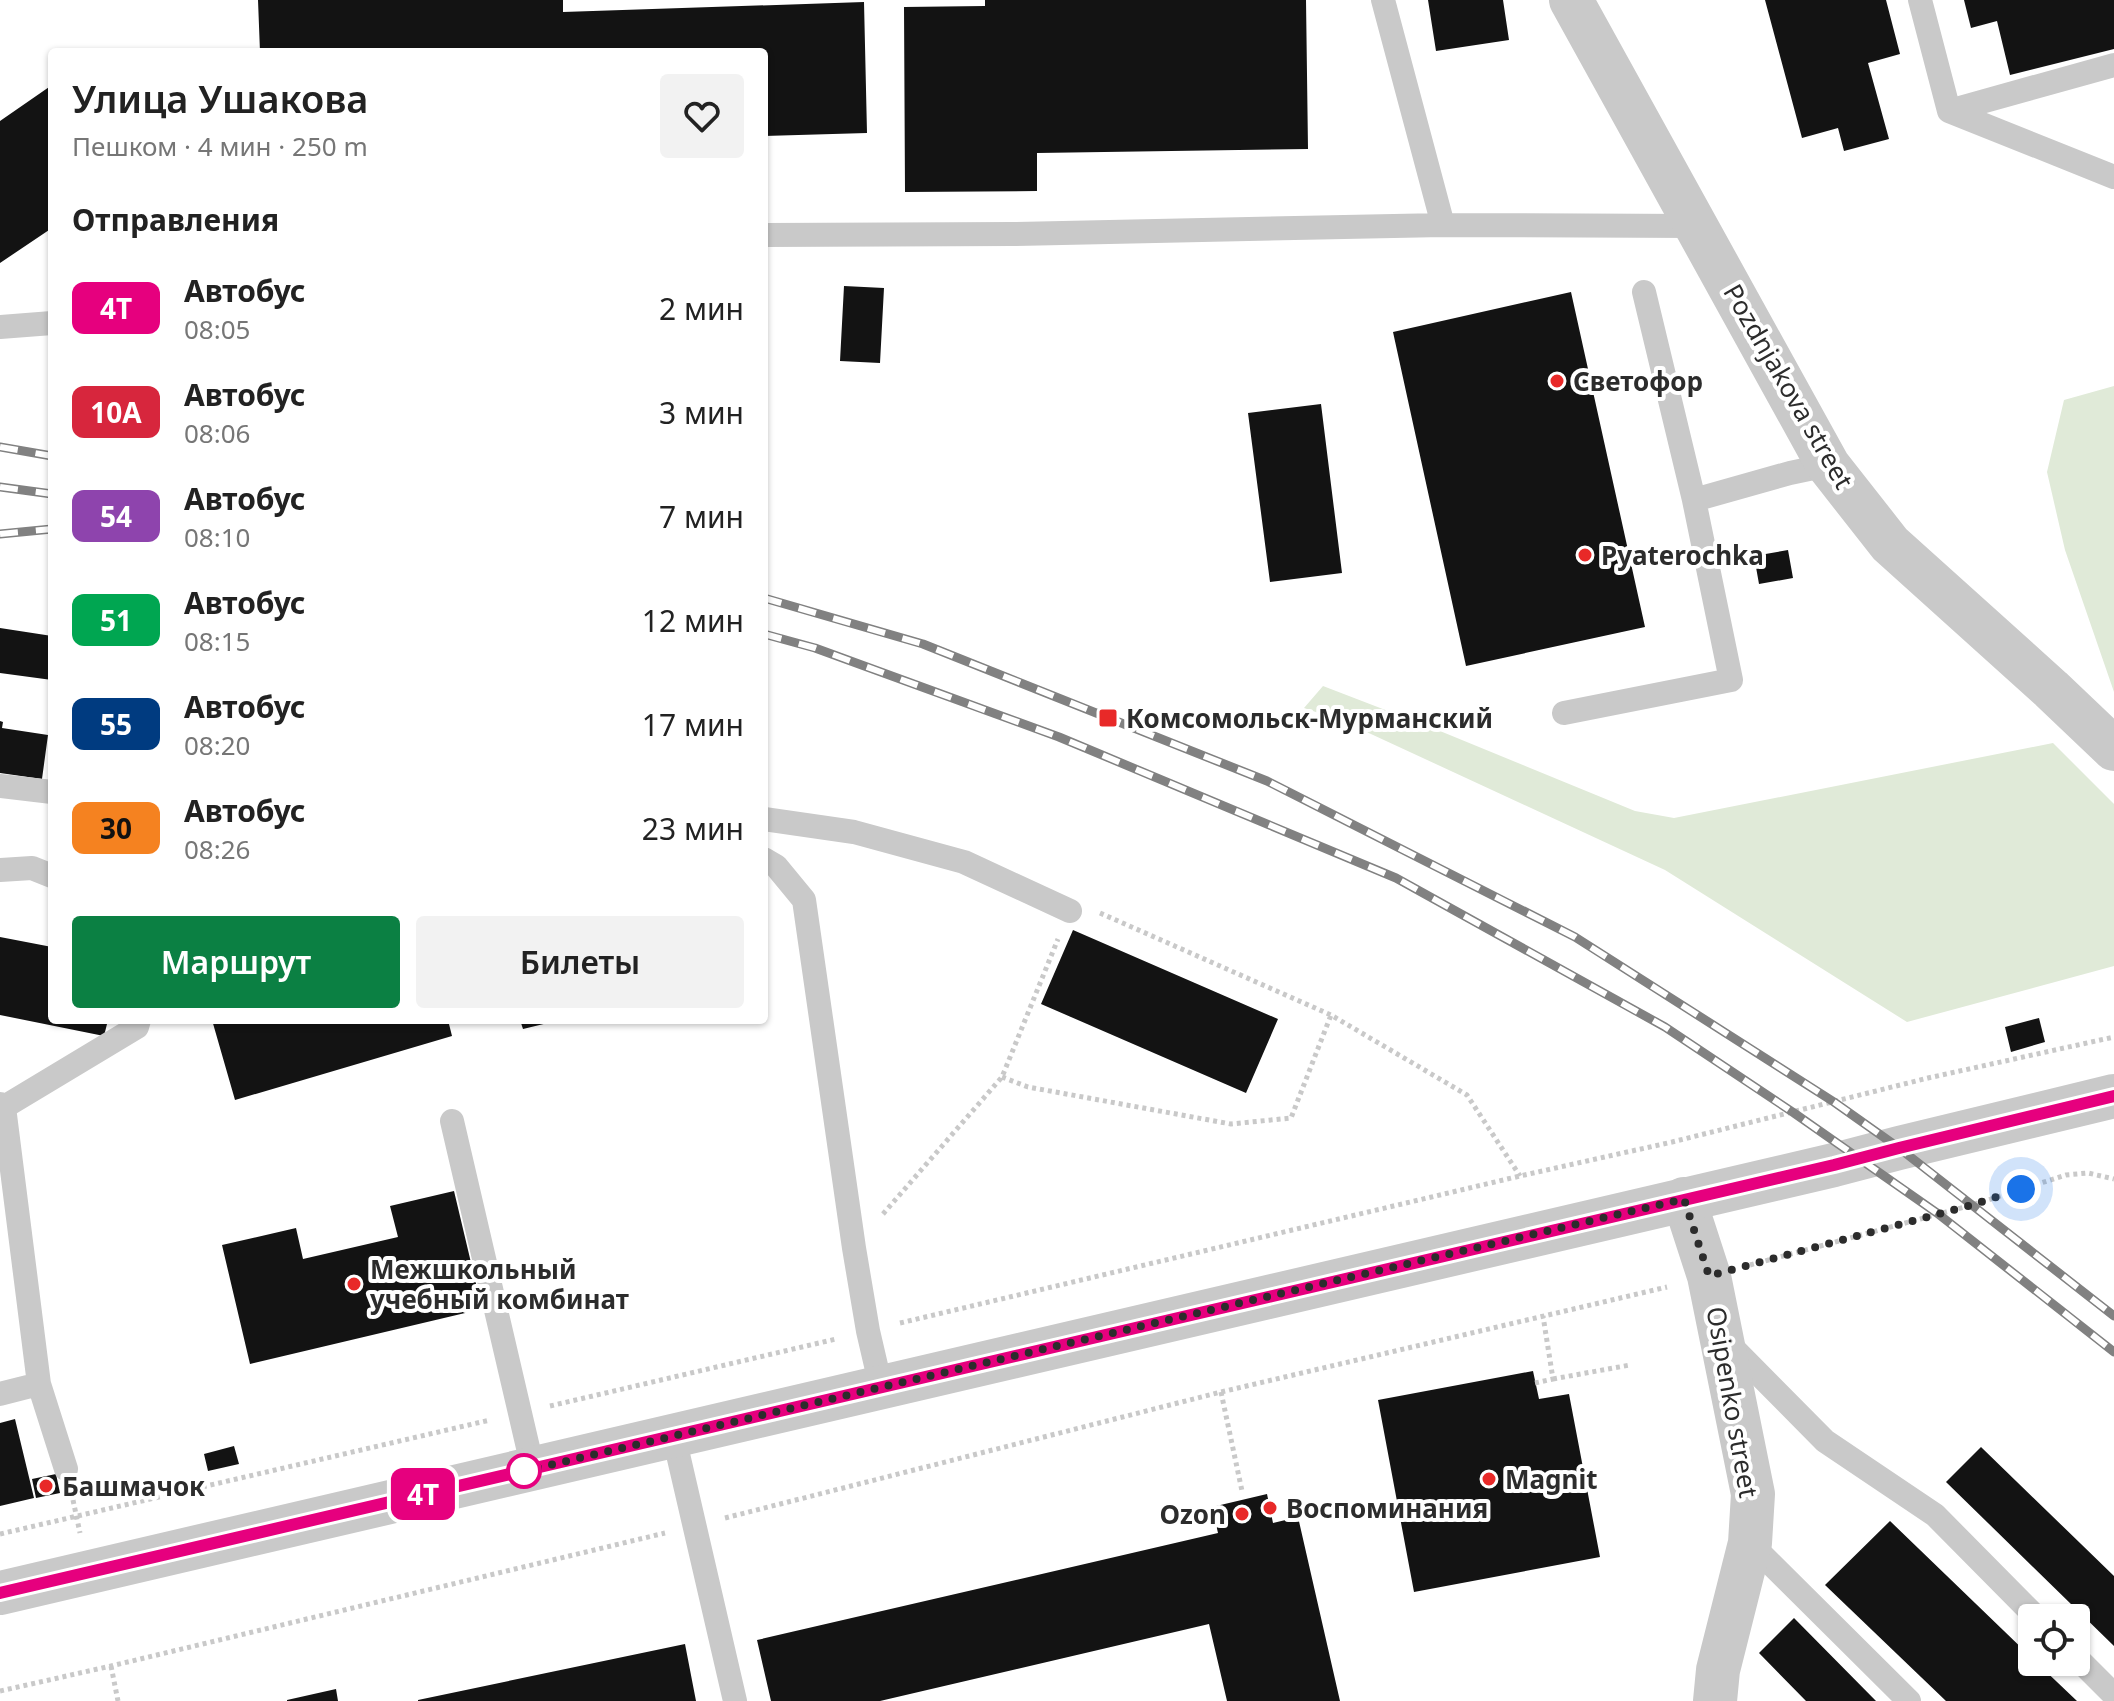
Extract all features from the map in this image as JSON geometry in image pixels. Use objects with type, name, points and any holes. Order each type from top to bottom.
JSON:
[{"type":"street","name":"Pozdnjakova street","points":[[1571,0],[1828,465],[1890,544],[2114,749]]},
{"type":"street","points":[[0,1593],[1834,1165],[2114,1096]]},
{"type":"street","name":"Osipenko street","points":[[1684,1199],[1709,1276],[1753,1494],[1750,1543],[1718,1670],[1715,1701]]},
{"type":"lane","points":[[1383,0],[1443,225]]},
{"type":"lane","points":[[1920,0],[1949,111]]},
{"type":"lane","points":[[1949,111],[2114,65]]},
{"type":"lane","points":[[1949,111],[2114,177]]},
{"type":"lane","points":[[768,235],[1013,234],[1443,225],[1696,226]]},
{"type":"lane","points":[[1564,713],[1731,680],[1694,500],[1644,292]]},
{"type":"lane","points":[[0,327],[48,323]]},
{"type":"lane","points":[[1694,500],[1828,465]]},
{"type":"lane","points":[[0,786],[48,792]]},
{"type":"lane","points":[[768,820],[854,832],[964,862],[1070,911]]},
{"type":"lane","points":[[768,866],[804,900],[854,1248],[881,1387]]},
{"type":"lane","points":[[0,870],[32,868],[48,874]]},
{"type":"lane","points":[[66,1469],[39,1384],[2,1106],[138,1024]]},
{"type":"lane","points":[[452,1121],[533,1469]]},
{"type":"lane","points":[[1723,1337],[1825,1441],[1935,1515],[2023,1604]]},
{"type":"lane","points":[[0,1394],[39,1384]]},
{"type":"lane","points":[[674,1437],[735,1701]]},
{"type":"lane","points":[[1750,1543],[1909,1701]]},
{"type":"lane","points":[[2090,1671],[2114,1695]]},
{"type":"path","points":[[854,1248],[1002,1077],[1070,911],[1094,910],[1331,1015],[1467,1095],[1520,1176]]},
{"type":"path","points":[[1002,1077],[1028,1087],[1231,1124],[1291,1118],[1331,1015]]},
{"type":"path","points":[[1794,1113],[1928,1078],[2114,1037]]},
{"type":"path","points":[[0,1691],[696,1525],[1221,1392],[1709,1276],[1972,1205],[2066,1175],[2088,1173],[2114,1179]]},
{"type":"path","points":[[1543,1316],[1553,1379]]},
{"type":"path","points":[[1535,1383],[1630,1365]]},
{"type":"path","points":[[1221,1392],[1242,1491]]},
{"type":"path","points":[[66,1469],[89,1573]]},
{"type":"path","points":[[111,1666],[118,1701]]},
{"type":"green space","points":[[2114,386],[2114,692],[2065,550],[2047,472],[2064,400]]},
{"type":"green space","points":[[1323,686],[1635,811],[1674,818],[2053,743],[2114,804],[2114,966],[1907,1022],[1665,870],[1345,722],[1304,708]]},
{"type":"building","points":[[258,0],[563,0],[563,12],[864,2],[867,133],[768,136],[768,48],[260,48]]},
{"type":"building","points":[[985,0],[1306,0],[1308,149],[1037,153],[1037,191],[905,192],[904,7],[985,6]]},
{"type":"building","points":[[1428,0],[1503,0],[1509,40],[1436,51]]},
{"type":"building","points":[[1765,0],[1886,0],[1900,54],[1868,63],[1889,139],[1844,151],[1838,128],[1802,138]]},
{"type":"building","points":[[1964,0],[2114,0],[2114,49],[2010,75],[1997,21],[1971,28]]},
{"type":"building","points":[[48,88],[48,231],[0,263],[0,121]]},
{"type":"building","points":[[844,286],[884,288],[880,363],[840,361]]},
{"type":"building","points":[[1571,292],[1645,627],[1466,666],[1393,332]]},
{"type":"building","points":[[1321,404],[1342,573],[1270,582],[1248,413]]},
{"type":"building","points":[[1788,550],[1793,578],[1759,584],[1754,556]]},
{"type":"building","points":[[0,628],[48,635],[48,679],[0,673]]},
{"type":"building","points":[[0,721],[3,722],[2,728],[48,735],[42,779],[0,773]]},
{"type":"building","points":[[1073,930],[1278,1019],[1246,1093],[1041,1004]]},
{"type":"building","points":[[0,937],[48,946],[48,1024],[107,1024],[104,1036],[0,1015]]},
{"type":"building","points":[[2039,1018],[2045,1042],[2011,1052],[2005,1027]]},
{"type":"building","points":[[213,1024],[449,1024],[452,1036],[235,1100]]},
{"type":"building","points":[[521,1024],[544,1024],[523,1029]]},
{"type":"building","name":"Межшкольный учебный комбинат","points":[[454,1191],[482,1309],[250,1364],[222,1245],[296,1228],[303,1259],[398,1237],[390,1206]]},
{"type":"building","name":"Magnit","points":[[1533,1371],[1539,1399],[1569,1394],[1600,1557],[1414,1592],[1378,1400]]},
{"type":"building","points":[[15,1419],[34,1498],[0,1506],[0,1423]]},
{"type":"building","points":[[234,1446],[239,1464],[208,1471],[204,1454]]},
{"type":"building","points":[[1981,1447],[2114,1576],[2114,1646],[2090,1623],[2090,1604],[2071,1604],[1946,1482]]},
{"type":"building","name":"Башмачок","points":[[56,1474],[60,1493],[36,1498],[32,1479]]},
{"type":"building","points":[[1267,1494],[1273,1523],[1298,1517],[1340,1701],[1227,1701],[1209,1624],[880,1701],[771,1701],[757,1640],[1218,1533],[1212,1507]]},
{"type":"building","points":[[1890,1521],[2018,1644],[2018,1676],[2051,1676],[2077,1701],[1946,1701],[1825,1585]]},
{"type":"building","points":[[1794,1618],[1876,1701],[1806,1701],[1759,1653]]},
{"type":"building","points":[[685,1644],[696,1701],[418,1701],[418,1700]]},
{"type":"building","points":[[336,1689],[338,1701],[287,1701],[287,1700]]},
{"type":"railway","points":[[0,447],[48,455]]},
{"type":"railway","points":[[0,487],[48,493]]},
{"type":"railway","points":[[0,534],[48,529]]},
{"type":"railway","points":[[768,599],[923,644],[1267,781],[1575,937],[1834,1102],[1899,1148],[2114,1316]]},
{"type":"railway","points":[[768,635],[815,648],[1059,737],[1396,878],[1665,1027],[1937,1213],[2114,1352]]},
{"type":"bus line","name":"4Т","points":[[0,1593],[1834,1165],[2114,1096]]},
{"type":"place","name":"Светофор","points":[[1557,381]]},
{"type":"place","name":"Pyaterochka","points":[[1585,555]]},
{"type":"place","name":"Комсомольск-Мурманский","points":[[1108,718]]},
{"type":"place","name":"Межшкольный учебный комбинат","points":[[354,1284]]},
{"type":"place","name":"Magnit","points":[[1489,1479]]},
{"type":"place","name":"Башмачок","points":[[46,1486]]},
{"type":"place","name":"Воспоминания","points":[[1270,1508]]},
{"type":"place","name":"Ozon","points":[[1242,1514]]},
{"type":"route","points":[[524,1471],[1684,1199],[1709,1276],[2021,1189]]}]
